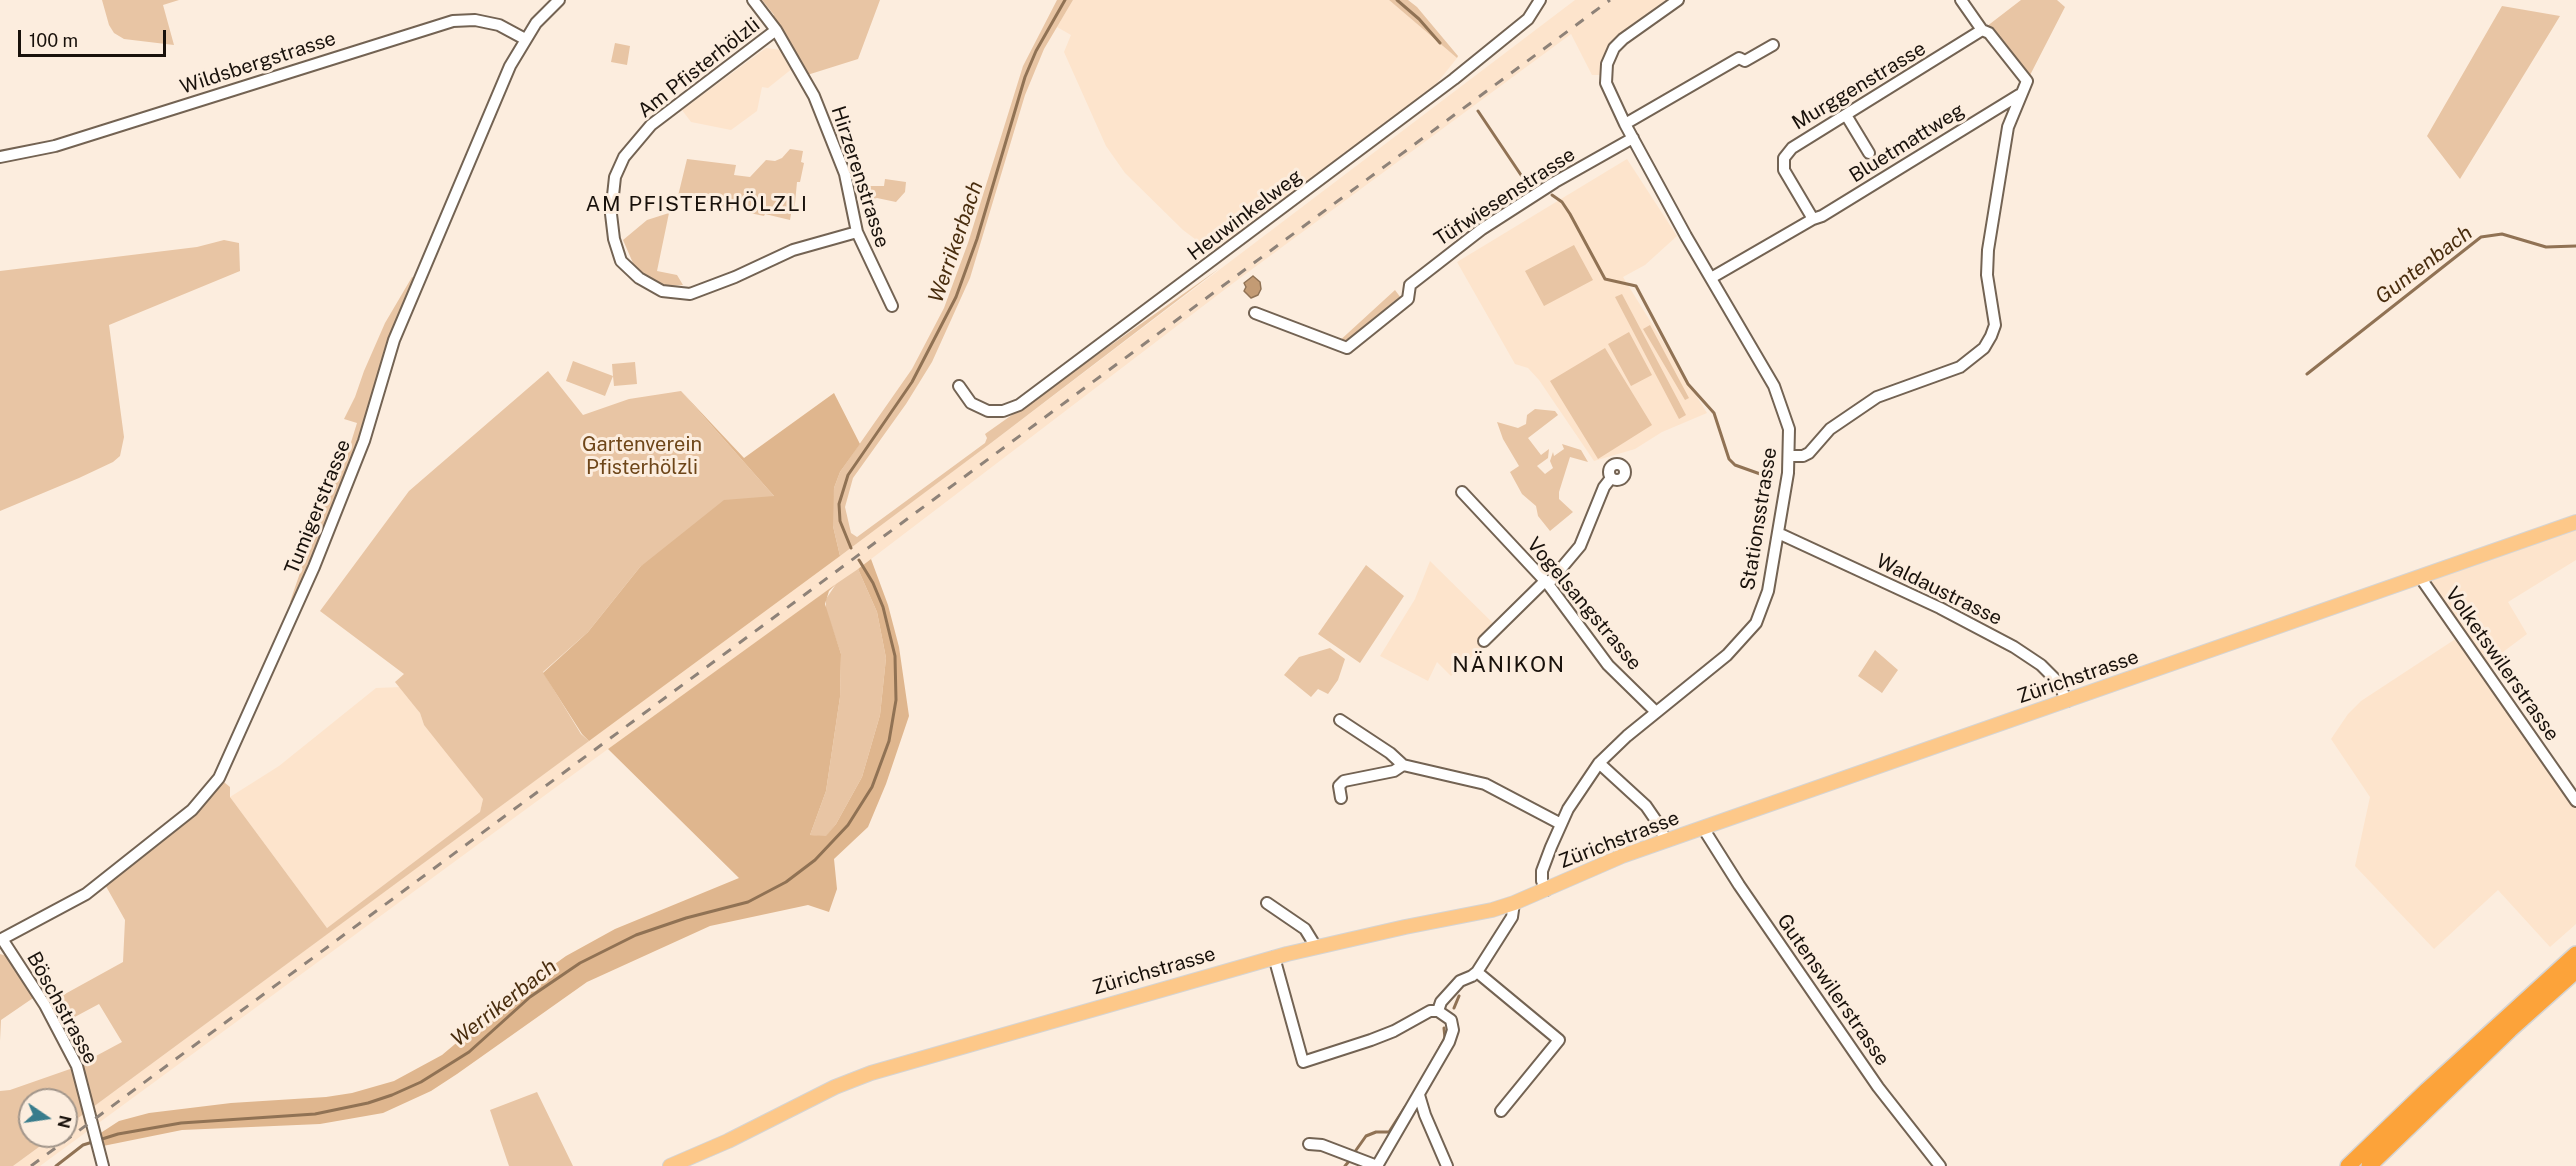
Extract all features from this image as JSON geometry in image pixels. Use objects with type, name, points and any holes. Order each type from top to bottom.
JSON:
[{"type":"highway","points":[[2348,1166],[2576,954]]},
{"type":"highway","points":[[2369,1166],[2510,1030],[2576,971]]},
{"type":"main road","name":"Zürichstrasse","points":[[670,1166],[728,1141],[835,1087],[871,1073],[1274,957],[1492,910],[1514,903],[1622,856],[2576,522]]},
{"type":"street","name":"Tumigerstrasse","points":[[1,940],[86,894],[192,810],[219,778],[314,567],[364,441],[394,340],[510,66],[525,39],[546,11],[559,0]]},
{"type":"street","name":"Hirzerenstrasse","points":[[753,0],[776,30],[804,76],[827,127],[844,174],[857,232],[892,306]]},
{"type":"street","name":"Heuwinkelweg","points":[[959,386],[971,403],[988,411],[1004,411],[1019,405],[1454,80],[1528,19],[1540,0]]},
{"type":"street","points":[[1634,31],[1678,0]]},
{"type":"street","points":[[1634,31],[1640,33],[1654,26],[1689,0]]},
{"type":"street","points":[[1790,456],[1803,456],[1809,453],[1830,429],[1877,397],[1960,367],[1984,348],[1992,336],[1995,325],[1987,274],[1988,250],[2008,127],[2019,95],[2027,81],[1989,33],[1982,30],[1961,0]]},
{"type":"street","name":"Wildsbergstrasse","points":[[0,157],[56,146],[453,21],[475,20],[499,25],[525,39]]},
{"type":"street","name":"Am Pfisterhölzli","points":[[776,30],[651,125],[624,157],[615,177],[611,214],[614,239],[621,261],[639,278],[662,291],[690,294],[735,277],[793,250],[857,232]]},
{"type":"street","name":"Murggenstrasse","points":[[1813,219],[1784,170],[1784,158],[1792,148],[1982,30]]},
{"type":"street","name":"Stationsstrasse","points":[[1546,890],[1542,881],[1542,871],[1561,824],[1580,789],[1599,763],[1656,711],[1727,655],[1756,623],[1768,591],[1790,456],[1789,429],[1774,386],[1711,278],[1609,92],[1607,64],[1614,48],[1634,31]]},
{"type":"street","points":[[1625,124],[1739,58],[1745,61],[1773,45]]},
{"type":"street","name":"Bluetmattweg","points":[[1711,278],[1822,216],[2019,95]]},
{"type":"street","points":[[1846,115],[1869,153]]},
{"type":"street","name":"Tüfwiesenstrasse","points":[[1255,313],[1347,348],[1408,299],[1410,285],[1482,229],[1555,182],[1633,138]]},
{"type":"street","points":[[1484,641],[1547,583],[1580,546],[1602,492],[1611,478]]},
{"type":"street","name":"Vogelsangstrasse","points":[[1462,492],[1547,583],[1601,657],[1656,711]]},
{"type":"street","name":"Waldaustrasse","points":[[1778,533],[1940,608],[2014,647],[2042,665],[2057,681],[2067,701]]},
{"type":"street","name":"Volketswilerstrasse","points":[[2420,577],[2576,801]]},
{"type":"street","points":[[1340,720],[1390,753],[1403,765],[1485,784],[1561,824]]},
{"type":"street","points":[[1599,763],[1646,806],[1666,841]]},
{"type":"street","points":[[1341,798],[1339,786],[1344,781],[1394,771],[1403,765]]},
{"type":"street","name":"Gutenswilerstrasse","points":[[1703,828],[1733,877],[1878,1087],[1940,1166]]},
{"type":"street","points":[[1267,903],[1305,928],[1316,947]]},
{"type":"street","points":[[1438,1011],[1441,1002],[1460,981],[1477,972],[1512,917],[1514,903]]},
{"type":"street","name":"Böschstrasse","points":[[1,940],[45,1005],[77,1066],[103,1166]]},
{"type":"street","points":[[1274,957],[1303,1062],[1394,1031],[1430,1011],[1438,1011],[1451,1020],[1453,1030],[1438,1064],[1377,1166],[1322,1145],[1308,1144]]},
{"type":"street","points":[[1477,972],[1559,1040],[1501,1111]]},
{"type":"street","points":[[1419,1095],[1447,1166]]},
{"type":"shaded area","points":[[1073,0],[1389,0],[1457,58],[1425,98],[1217,250],[1210,244],[1207,248],[1183,230],[1125,173],[1106,146],[1064,52],[1071,35],[1057,27]]},
{"type":"shaded area","points":[[1575,0],[1678,0],[1623,39],[1606,75],[1592,75],[1571,34],[1232,284],[858,569],[608,749],[78,1138],[78,1118],[991,443]]},
{"type":"shaded area","points":[[766,48],[782,50],[793,68],[768,88],[762,87],[757,111],[731,130],[691,122],[682,110]]},
{"type":"shaded area","points":[[1627,159],[1677,236],[1645,265],[1623,277],[1707,413],[1662,432],[1635,449],[1594,461],[1539,380],[1528,368],[1515,364],[1457,262]]},
{"type":"shaded area","points":[[1253,276],[1260,282],[1261,289],[1258,295],[1251,298],[1244,291],[1246,287],[1244,283]]},
{"type":"shaded area","points":[[681,391],[744,458],[834,393],[860,444],[840,472],[834,488],[833,526],[840,556],[589,741],[582,734],[543,673],[588,632],[640,567],[724,500],[774,496]]},
{"type":"shaded area","points":[[2576,522],[2576,560],[2508,602],[2527,634],[2483,667],[2576,801],[2576,924],[2550,947],[2498,890],[2434,949],[2355,866],[2370,797],[2331,739],[2348,714],[2361,701],[2460,636],[2420,577]]},
{"type":"shaded area","points":[[871,559],[888,605],[899,647],[909,716],[886,784],[868,827],[834,859],[837,889],[829,912],[808,905],[710,926],[587,982],[431,1091],[383,1113],[320,1124],[182,1130],[98,1147],[96,1136],[119,1121],[149,1113],[231,1103],[326,1097],[352,1093],[394,1081],[442,1055],[524,986],[566,956],[615,929],[739,878],[608,749],[836,584],[829,591],[825,604],[841,654],[840,697],[826,791],[810,835],[826,836],[836,824],[862,777],[880,715],[886,658],[877,612],[858,569]]},
{"type":"shaded area","points":[[1430,561],[1500,630],[1451,676],[1437,662],[1428,681],[1380,656],[1415,599]]},
{"type":"shaded area","points":[[402,687],[420,713],[424,725],[481,779],[483,799],[480,812],[327,928],[230,797],[279,766],[376,688]]},
{"type":"shaded area","points":[[38,1148],[65,1148],[40,1166],[13,1166]]},
{"type":"green space","points":[[102,0],[179,0],[163,5],[174,45],[124,39],[114,33],[109,25]]},
{"type":"green space","points":[[762,0],[880,0],[858,59],[804,76],[769,20],[774,15]]},
{"type":"green space","points":[[1057,0],[1073,0],[1044,49],[1025,95],[970,278],[932,362],[906,404],[853,478],[845,507],[851,533],[857,537],[985,443],[987,438],[985,434],[1220,268],[840,556],[833,526],[832,505],[834,488],[840,472],[912,369],[944,308],[968,243],[1023,66]]},
{"type":"green space","points":[[1389,0],[1408,0],[1417,7],[1458,56],[1457,58]]},
{"type":"green space","points":[[2021,0],[2057,0],[2065,7],[2027,81],[1982,30]]},
{"type":"green space","points":[[2502,6],[2560,16],[2460,179],[2427,136]]},
{"type":"green space","points":[[615,43],[630,46],[627,65],[611,62]]},
{"type":"green space","points":[[790,149],[803,151],[801,162],[804,163],[800,182],[797,182],[794,214],[791,214],[790,220],[745,212],[745,210],[733,207],[732,210],[713,206],[706,202],[703,194],[692,200],[678,196],[687,159],[736,165],[734,175],[750,177],[766,160],[775,161],[782,158]]},
{"type":"green space","points":[[885,179],[906,182],[905,192],[896,202],[877,198],[869,200],[865,186],[884,186]]},
{"type":"green space","points":[[669,213],[657,271],[677,275],[683,285],[667,286],[636,270],[623,240],[647,220]]},
{"type":"green space","points":[[224,240],[239,243],[240,271],[109,325],[124,437],[120,456],[113,462],[79,478],[0,511],[0,271],[197,247]]},
{"type":"green space","points":[[1574,245],[1593,280],[1544,306],[1525,271]]},
{"type":"green space","points":[[412,277],[415,278],[385,349],[362,432],[293,604],[290,602],[335,471],[343,468],[357,423],[344,419],[385,323]]},
{"type":"green space","points":[[1395,290],[1404,302],[1347,348],[1336,344]]},
{"type":"green space","points":[[1622,294],[1686,415],[1679,419],[1615,297]]},
{"type":"green space","points":[[1650,325],[1689,398],[1685,400],[1643,329]]},
{"type":"green space","points":[[1629,332],[1652,375],[1631,386],[1608,344]]},
{"type":"green space","points":[[1605,348],[1652,425],[1598,459],[1550,381]]},
{"type":"green space","points":[[573,361],[613,376],[605,396],[566,381]]},
{"type":"green space","points":[[635,362],[637,384],[614,386],[612,364]]},
{"type":"green space","name":"Gartenverein Pfisterhölzli","points":[[548,371],[583,415],[629,399],[681,391],[774,496],[640,567],[588,632],[543,672],[581,734],[589,741],[78,1118],[78,1088],[18,1088],[18,1148],[38,1148],[13,1166],[0,1166],[0,1091],[10,1090],[73,1068],[89,1107],[93,1103],[81,1064],[122,1042],[99,1004],[56,1027],[45,1005],[123,962],[125,920],[103,881],[192,810],[219,778],[230,787],[230,797],[327,928],[480,812],[483,799],[424,725],[420,713],[395,682],[404,674],[320,611],[409,491]]},
{"type":"green space","points":[[1535,409],[1555,411],[1558,415],[1528,438],[1541,455],[1549,449],[1548,458],[1537,466],[1545,474],[1553,468],[1550,461],[1553,452],[1554,456],[1564,449],[1562,444],[1581,450],[1588,462],[1570,457],[1559,499],[1573,512],[1550,531],[1538,516],[1536,506],[1522,494],[1510,472],[1519,466],[1503,439],[1497,422],[1518,428],[1526,424],[1527,415]]},
{"type":"green space","points":[[1366,565],[1404,596],[1360,663],[1318,634]]},
{"type":"green space","points":[[858,569],[877,612],[886,658],[880,715],[862,777],[836,824],[826,837],[810,835],[826,791],[840,697],[841,654],[826,610],[826,599],[836,584]]},
{"type":"green space","points":[[1330,648],[1345,659],[1338,680],[1328,694],[1318,689],[1311,697],[1284,675],[1299,657]]},
{"type":"green space","points":[[1875,650],[1898,670],[1882,693],[1858,676]]},
{"type":"green space","points":[[0,954],[7,956],[36,996],[1,1020],[0,1041]]},
{"type":"green space","points":[[537,1092],[573,1166],[509,1166],[490,1110]]},
{"type":"waterway","name":"Werrikerbach","points":[[851,548],[840,521],[839,504],[848,475],[912,382],[956,297],[977,239],[1025,77],[1036,51],[1065,0]]},
{"type":"waterway","points":[[1397,0],[1419,19],[1440,43]]},
{"type":"waterway","points":[[1478,111],[1521,175],[1534,187]]},
{"type":"waterway","points":[[1552,195],[1562,202],[1570,214],[1605,279],[1636,286],[1688,384],[1714,413],[1729,459],[1735,465],[1763,475]]},
{"type":"waterway","name":"Guntenbach","points":[[2307,374],[2481,237],[2502,234],[2546,247],[2576,246]]},
{"type":"waterway","name":"Werrikerbach","points":[[56,1166],[83,1145],[118,1134],[181,1123],[315,1114],[368,1103],[392,1095],[421,1082],[469,1052],[530,997],[580,963],[636,935],[686,918],[748,902],[786,882],[815,860],[848,825],[872,787],[889,741],[896,700],[895,656],[883,607],[873,583],[859,560]]},
{"type":"waterway","points":[[1454,1008],[1459,996]]},
{"type":"waterway","points":[[1440,1047],[1445,1038],[1444,1028]]},
{"type":"waterway","points":[[1354,1153],[1366,1136],[1376,1132],[1389,1132],[1405,1107]]},
{"type":"waterway","points":[[1345,1166],[1350,1160]]},
{"type":"railway","points":[[31,1166],[1610,0]]},
{"type":"district","name":"AM PFISTERHÖLZLI","points":[[697,205]]},
{"type":"district","name":"NÄNIKON","points":[[1509,665]]}]
